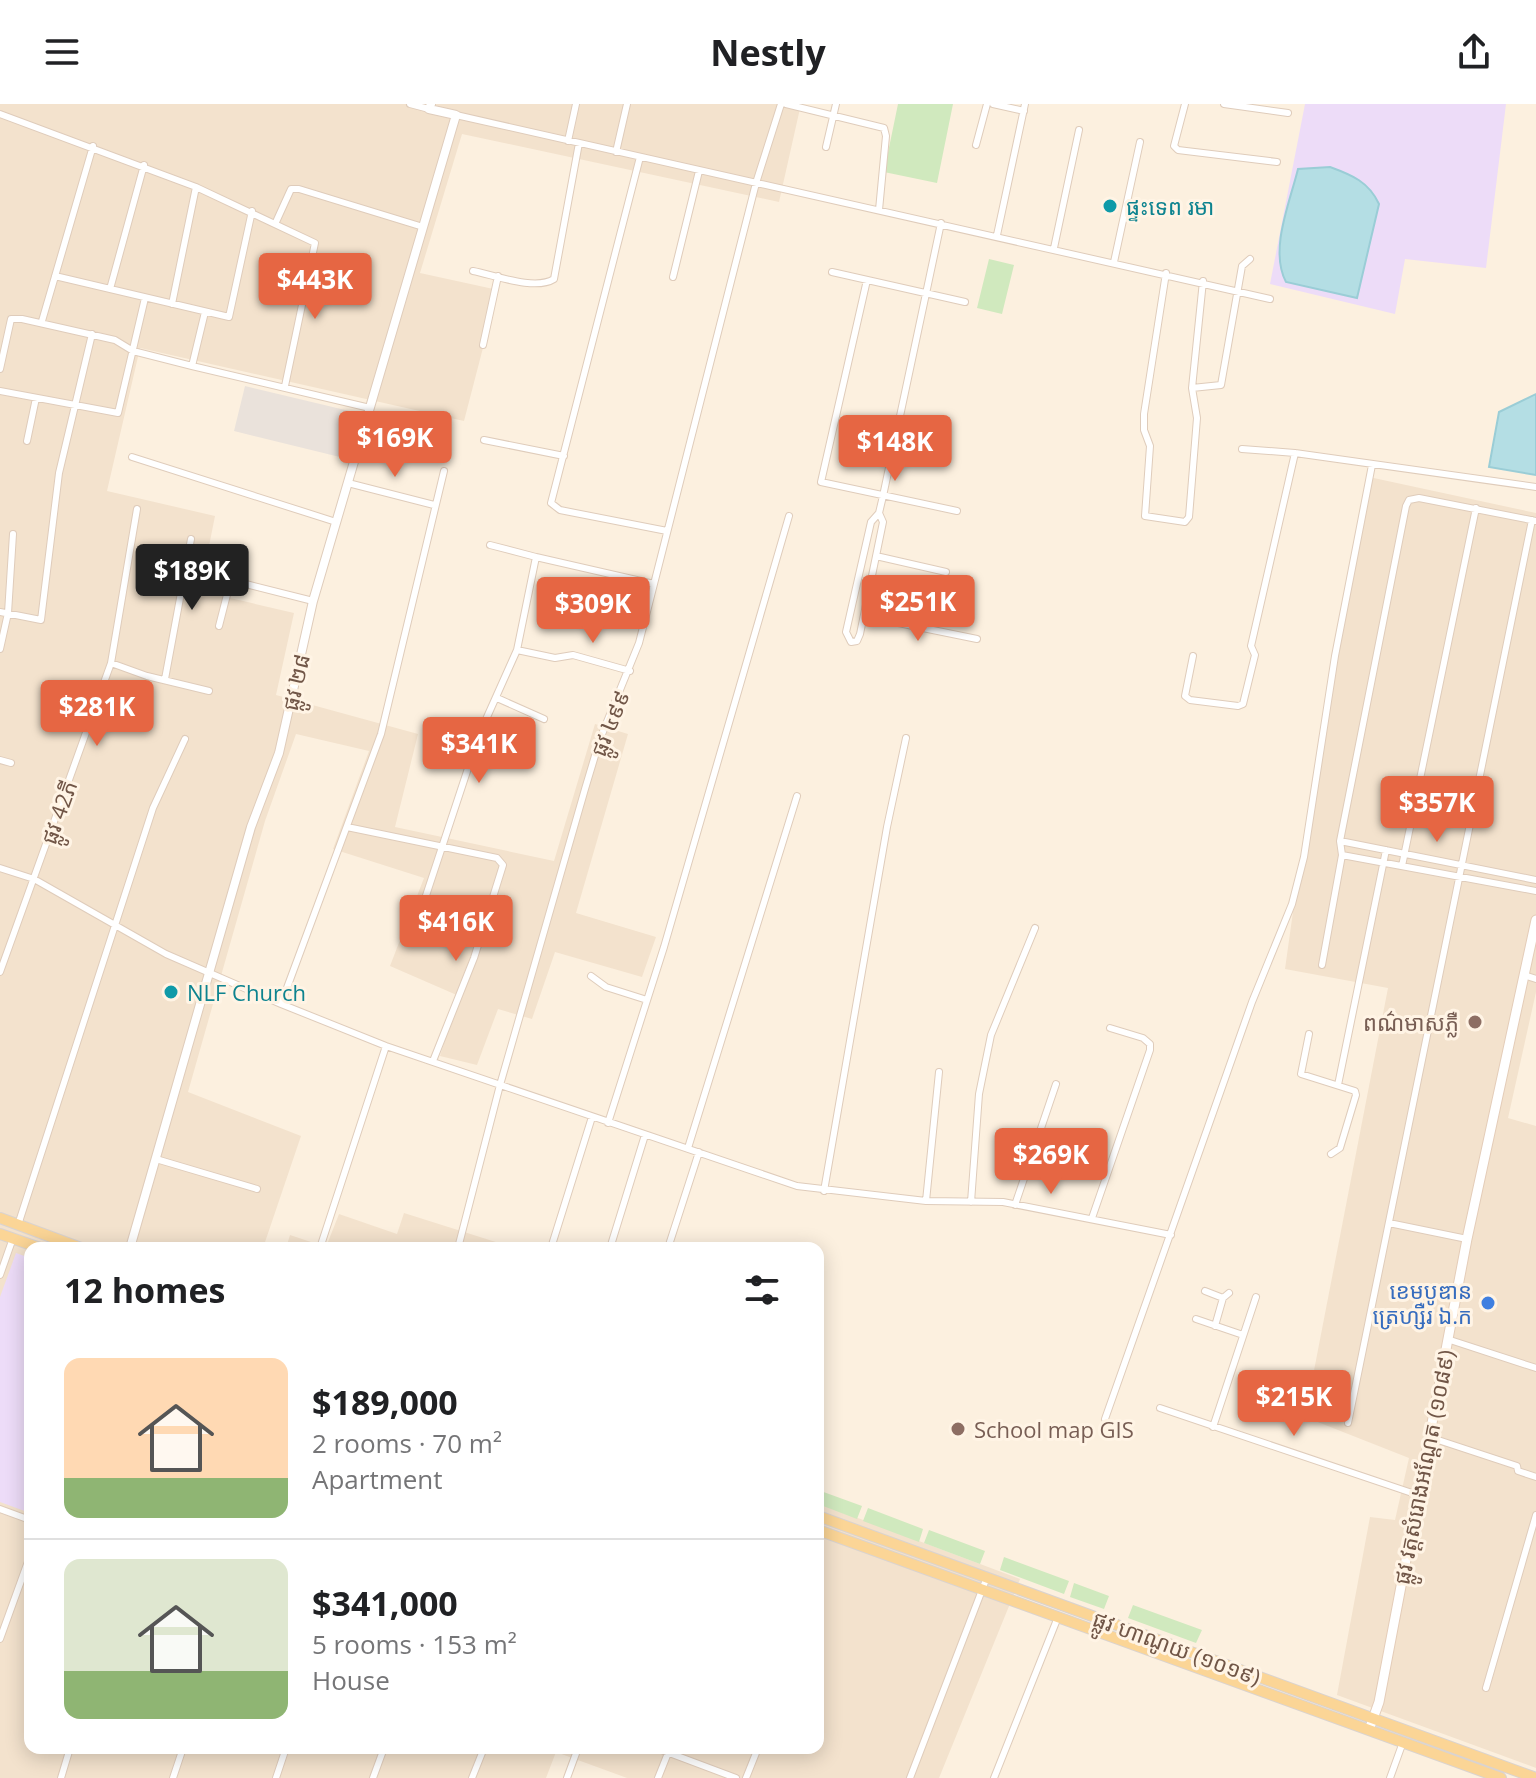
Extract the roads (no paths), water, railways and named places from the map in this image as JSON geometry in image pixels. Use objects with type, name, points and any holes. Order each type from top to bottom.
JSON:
[{"type":"main road","name":"ផ្លូវ វត្តសំរោងអណ្ដែត (១០៨៩)","points":[[1369,1730],[1467,1239],[1536,920]]},
{"type":"main road","points":[[0,1218],[65,1242]]},
{"type":"main road","points":[[0,1234],[24,1242]]},
{"type":"main road","name":"ផ្លូវ ហាណូយ (១០១៩)","points":[[824,1518],[1536,1778]]},
{"type":"main road","name":"ផ្លូវ ហាណូយ (១០១៩)","points":[[824,1532],[1501,1778]]},
{"type":"street","points":[[410,104],[430,106],[456,115],[699,171],[1203,281],[1270,299]]},
{"type":"street","points":[[568,141],[576,104]]},
{"type":"street","points":[[616,152],[627,104]]},
{"type":"street","points":[[784,104],[877,124],[885,131],[879,210]]},
{"type":"street","name":"ផ្លូវ ៤៩៩","points":[[460,1242],[500,1085],[600,739],[630,671],[756,183],[784,104]]},
{"type":"street","points":[[826,147],[836,104]]},
{"type":"street","points":[[976,145],[990,104],[1024,108],[997,235]]},
{"type":"street","points":[[1185,104],[1174,146],[1178,150],[1277,162]]},
{"type":"street","points":[[1224,104],[1288,113]]},
{"type":"street","points":[[0,114],[144,165],[252,211],[315,243],[285,386]]},
{"type":"street","name":"ផ្លូវ ២៨","points":[[132,1242],[251,827],[279,753],[313,601],[456,115]]},
{"type":"street","points":[[1054,248],[1079,130]]},
{"type":"street","points":[[1114,262],[1140,142]]},
{"type":"street","points":[[473,271],[544,283],[554,279],[579,143]]},
{"type":"street","points":[[42,321],[93,146]]},
{"type":"street","points":[[640,157],[551,503],[560,510],[667,531]]},
{"type":"street","points":[[110,289],[144,165]]},
{"type":"street","points":[[673,277],[699,171]]},
{"type":"street","points":[[172,304],[196,187]]},
{"type":"street","points":[[276,222],[286,195],[291,189],[299,189],[423,227]]},
{"type":"street","points":[[55,276],[229,317],[252,211]]},
{"type":"street","points":[[879,513],[883,522],[864,616],[857,641],[851,642],[846,632],[871,522],[879,513],[883,496],[941,223]]},
{"type":"street","points":[[1192,388],[1221,385],[1242,266],[1250,259]]},
{"type":"street","points":[[832,272],[965,302]]},
{"type":"street","points":[[1166,273],[1144,414],[1144,430],[1150,446],[1145,516],[1185,522],[1189,517],[1197,418],[1192,388],[1203,281]]},
{"type":"street","points":[[483,345],[498,276]]},
{"type":"street","points":[[867,280],[821,482],[957,511]]},
{"type":"street","points":[[0,391],[118,413],[145,298]]},
{"type":"street","points":[[192,366],[205,312]]},
{"type":"street","points":[[0,369],[11,319],[42,321],[126,344],[133,351],[370,408]]},
{"type":"street","points":[[4,613],[41,620],[59,473],[92,334]]},
{"type":"street","points":[[27,441],[36,398]]},
{"type":"street","points":[[484,440],[564,456]]},
{"type":"street","points":[[1242,449],[1295,453],[1536,487]]},
{"type":"street","points":[[1193,656],[1185,696],[1190,700],[1243,704],[1255,655],[1251,646],[1253,634],[1295,453]]},
{"type":"street","points":[[132,457],[336,522]]},
{"type":"street","points":[[1105,1419],[1252,1002],[1292,904],[1304,857],[1335,656],[1372,465]]},
{"type":"street","points":[[281,1004],[381,734],[444,471]]},
{"type":"street","points":[[348,483],[434,505]]},
{"type":"street","points":[[1322,965],[1342,855],[1340,841],[1406,506],[1409,500],[1419,498],[1534,520],[1348,1423]]},
{"type":"street","points":[[1402,866],[1476,508]]},
{"type":"street","name":"ផ្លូវ 42ភី","points":[[0,972],[111,663],[137,509]]},
{"type":"street","points":[[608,1123],[789,516]]},
{"type":"street","points":[[0,649],[12,567],[13,534]]},
{"type":"street","points":[[165,679],[191,539]]},
{"type":"street","points":[[490,545],[654,584]]},
{"type":"street","points":[[876,556],[946,572]]},
{"type":"street","points":[[411,941],[479,735],[517,650],[536,557]]},
{"type":"street","points":[[0,566],[12,567]]},
{"type":"street","points":[[219,626],[230,583],[234,581],[313,601]]},
{"type":"street","points":[[864,616],[977,639]]},
{"type":"street","points":[[517,650],[555,658],[573,655],[630,671]]},
{"type":"street","points":[[111,663],[209,691]]},
{"type":"street","points":[[497,698],[544,719]]},
{"type":"street","points":[[824,1191],[884,842],[906,738]]},
{"type":"street","points":[[18,1225],[158,795],[185,739]]},
{"type":"street","points":[[0,760],[11,763]]},
{"type":"street","points":[[688,1148],[797,796]]},
{"type":"street","points":[[347,827],[497,858],[503,865],[474,958],[433,1061]]},
{"type":"street","points":[[1340,841],[1536,880]]},
{"type":"street","points":[[1338,1085],[1386,850]]},
{"type":"street","points":[[1342,855],[1536,891]]},
{"type":"street","points":[[0,868],[34,879],[116,928],[281,1004],[386,1046],[699,1152],[824,1191],[926,1201],[1015,1205],[1171,1235]]},
{"type":"street","points":[[971,1202],[979,1094],[991,1035],[1035,928]]},
{"type":"street","points":[[1524,975],[1536,979]]},
{"type":"street","points":[[591,976],[606,987],[647,1000]]},
{"type":"street","points":[[1092,1218],[1150,1050],[1150,1044],[1143,1038],[1110,1028]]},
{"type":"street","points":[[1309,1034],[1301,1074],[1355,1091],[1356,1095],[1340,1148],[1331,1154]]},
{"type":"street","points":[[322,1242],[386,1046]]},
{"type":"street","points":[[926,1201],[939,1072]]},
{"type":"street","points":[[1015,1205],[1056,1084]]},
{"type":"street","points":[[553,1242],[592,1117]]},
{"type":"street","points":[[612,1242],[645,1135]]},
{"type":"street","points":[[670,1242],[699,1152]]},
{"type":"street","points":[[156,1159],[257,1189]]},
{"type":"street","points":[[1389,1223],[1467,1239]]},
{"type":"street","points":[[0,1275],[13,1238]]},
{"type":"street","points":[[1205,1291],[1226,1295],[1215,1326]]},
{"type":"street","points":[[1213,1427],[1256,1297]]},
{"type":"street","points":[[1196,1319],[1243,1335]]},
{"type":"street","points":[[1447,1339],[1536,1368]]},
{"type":"street","points":[[1160,1408],[1418,1495]]},
{"type":"street","points":[[1429,1437],[1517,1466],[1518,1471],[1536,1477]]},
{"type":"street","points":[[0,1509],[24,1518]]},
{"type":"street","points":[[1486,1688],[1536,1515]]},
{"type":"street","points":[[0,1639],[24,1573]]},
{"type":"street","points":[[910,1778],[987,1577]]},
{"type":"street","points":[[994,1778],[1058,1617]]},
{"type":"street","points":[[1390,1778],[1403,1742]]},
{"type":"street","points":[[61,1778],[68,1754]]},
{"type":"street","points":[[173,1778],[181,1754]]},
{"type":"street","points":[[276,1778],[284,1754]]},
{"type":"street","points":[[373,1778],[382,1754]]},
{"type":"street","points":[[472,1778],[482,1754]]},
{"type":"street","points":[[567,1778],[576,1754]]},
{"type":"street","points":[[658,1778],[667,1754]]},
{"type":"street","points":[[679,1754],[736,1778]]},
{"type":"street","points":[[746,1778],[756,1754]]},
{"type":"water","points":[[1330,167],[1359,180],[1379,204],[1357,298],[1286,282],[1281,269],[1280,241],[1298,169]]},
{"type":"water","points":[[1536,394],[1536,475],[1489,467],[1499,412]]},
{"type":"place","name":"ផ្ទះទេព រមា","points":[[1110,206]]},
{"type":"place","name":"NLF Church","points":[[171,992]]},
{"type":"place","name":"ពណ៌មាសភ្លឺ","points":[[1475,1022]]},
{"type":"place","name":"ខេមបូឌាន ត្រេហ្សឺរ ឯ.ក","points":[[1488,1303]]},
{"type":"place","name":"School map GIS","points":[[958,1429]]}]
